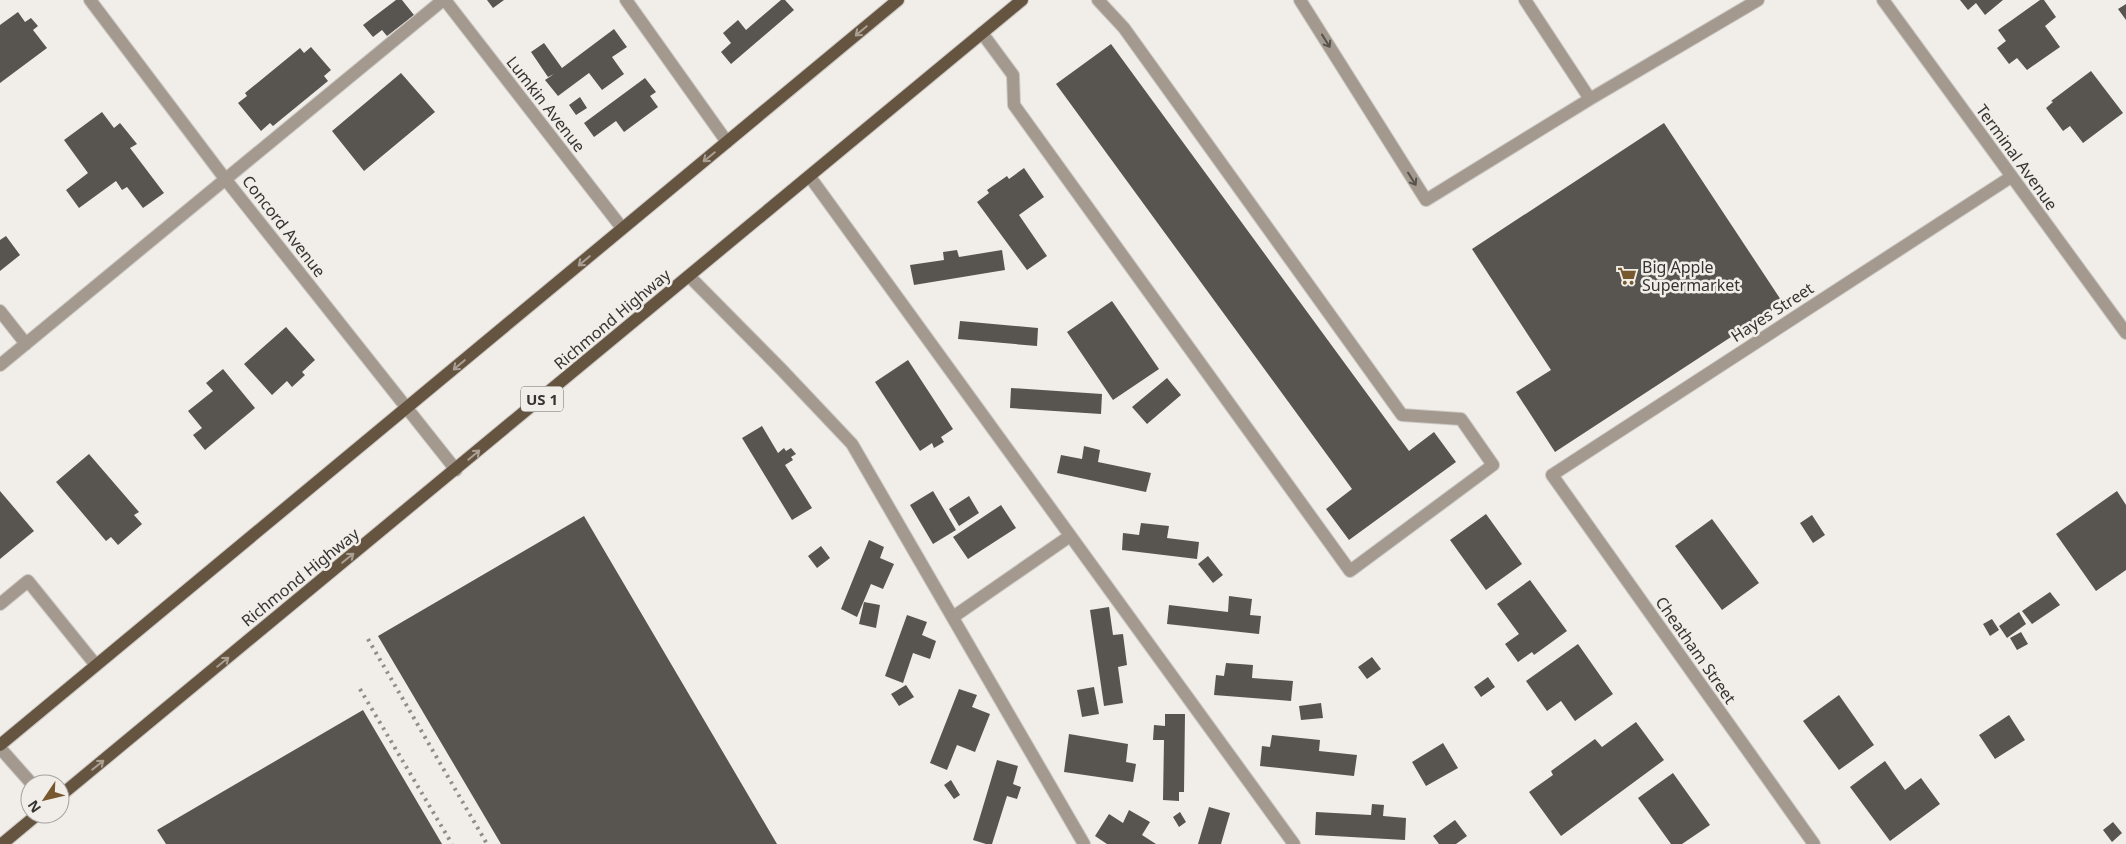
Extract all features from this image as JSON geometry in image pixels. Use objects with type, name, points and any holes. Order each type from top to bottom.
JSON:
[{"type":"main road","points":[[0,747],[95,664],[407,408],[898,0]]},
{"type":"main road","name":"Richmond Highway","points":[[70,788],[1022,0]]},
{"type":"main road","points":[[2,844],[26,824]]},
{"type":"street","name":"Concord Avenue","points":[[90,0],[226,180],[456,470]]},
{"type":"street","points":[[0,365],[444,0]]},
{"type":"street","name":"Lumkin Avenue","points":[[444,0],[622,228]]},
{"type":"street","points":[[626,0],[727,142]]},
{"type":"street","points":[[982,33],[1013,75],[1014,105],[1350,571],[1493,465],[1461,419],[1402,415],[1124,28],[1098,0]]},
{"type":"street","points":[[1300,0],[1426,200],[1590,99],[1758,0]]},
{"type":"street","points":[[1524,0],[1590,99]]},
{"type":"street","name":"Terminal Avenue","points":[[1883,0],[2126,333]]},
{"type":"street","points":[[810,177],[1294,844]]},
{"type":"street","name":"Hayes Street","points":[[1552,475],[2011,177]]},
{"type":"street","points":[[689,276],[852,444],[1084,844]]},
{"type":"street","points":[[0,311],[26,344]]},
{"type":"street","name":"Cheatham Street","points":[[1552,475],[1814,844]]},
{"type":"street","points":[[953,617],[1070,536]]},
{"type":"street","points":[[0,604],[28,580],[95,664]]},
{"type":"street","points":[[0,747],[23,774]]},
{"type":"building","points":[[396,0],[402,0],[414,15],[387,36],[382,30],[373,37],[363,25]]},
{"type":"building","points":[[487,0],[504,0],[493,8]]},
{"type":"building","points":[[781,0],[785,0],[794,10],[731,64],[721,52],[731,43],[723,33],[738,20],[746,30]]},
{"type":"building","points":[[1960,0],[2003,0],[1985,15],[1976,3],[1968,10]]},
{"type":"building","points":[[2040,0],[2044,0],[2056,17],[2045,26],[2060,47],[2027,70],[2017,58],[2009,64],[1997,48],[2006,41],[1998,30]]},
{"type":"building","points":[[2126,4],[2126,20],[2118,9]]},
{"type":"building","points":[[18,12],[25,22],[31,18],[38,26],[33,30],[47,48],[0,83],[0,25]]},
{"type":"building","points":[[614,29],[627,47],[612,57],[624,74],[602,90],[589,73],[558,96],[545,80],[554,74],[548,77],[531,52],[544,43],[562,68]]},
{"type":"building","points":[[1111,44],[1409,451],[1434,432],[1456,462],[1349,540],[1326,509],[1352,489],[1056,84]]},
{"type":"building","points":[[311,47],[331,70],[324,76],[328,81],[273,126],[270,123],[261,131],[238,103],[247,96],[245,93],[300,48],[304,53]]},
{"type":"building","points":[[2091,71],[2123,113],[2083,143],[2070,126],[2063,131],[2046,108],[2053,102],[2051,101]]},
{"type":"building","points":[[401,73],[435,112],[364,171],[332,131]]},
{"type":"building","points":[[645,78],[656,92],[650,96],[658,107],[624,132],[616,121],[594,137],[584,123]]},
{"type":"building","points":[[580,97],[587,108],[576,115],[569,105]]},
{"type":"building","points":[[102,112],[114,128],[120,123],[137,144],[130,148],[164,193],[143,208],[127,187],[122,190],[116,181],[79,208],[66,190],[88,173],[64,140]]},
{"type":"building","name":"Big Apple Supermarket","points":[[1664,123],[1783,303],[1555,452],[1516,392],[1551,370],[1472,249]]},
{"type":"building","points":[[1024,168],[1044,197],[1019,215],[1047,256],[1027,270],[977,202],[989,193],[987,190],[1007,176],[1009,179]]},
{"type":"building","points":[[6,236],[20,255],[0,271],[0,240]]},
{"type":"building","points":[[957,250],[959,257],[1002,250],[1005,270],[914,285],[910,265],[944,260],[943,252]]},
{"type":"building","points":[[1112,301],[1159,369],[1113,400],[1067,332]]},
{"type":"building","points":[[960,321],[1038,328],[1037,346],[958,339]]},
{"type":"building","points":[[286,327],[315,360],[302,372],[305,375],[292,387],[287,381],[272,395],[244,364]]},
{"type":"building","points":[[908,360],[953,429],[941,437],[944,442],[934,448],[932,443],[920,451],[875,382]]},
{"type":"building","points":[[223,369],[255,408],[205,450],[193,435],[202,428],[188,411],[213,391],[206,383]]},
{"type":"building","points":[[1167,378],[1181,395],[1147,424],[1132,407]]},
{"type":"building","points":[[1011,388],[1102,394],[1101,414],[1010,408]]},
{"type":"building","points":[[762,426],[778,453],[784,448],[786,451],[791,448],[796,454],[791,457],[793,460],[785,465],[812,508],[792,520],[742,438]]},
{"type":"building","points":[[1084,446],[1100,450],[1098,462],[1151,473],[1146,492],[1057,473],[1061,455],[1082,459]]},
{"type":"building","points":[[89,454],[139,512],[134,515],[142,524],[118,545],[111,537],[106,541],[56,482]]},
{"type":"building","points":[[0,491],[34,531],[0,559]]},
{"type":"building","points":[[933,491],[956,530],[933,544],[910,505]]},
{"type":"building","points":[[2117,491],[2126,505],[2126,570],[2096,591],[2056,534]]},
{"type":"building","points":[[969,496],[979,513],[959,526],[949,509]]},
{"type":"building","points":[[1001,505],[1016,528],[968,559],[953,537]]},
{"type":"building","points":[[1486,514],[1522,564],[1486,590],[1450,540]]},
{"type":"building","points":[[1812,515],[1825,535],[1813,543],[1800,523]]},
{"type":"building","points":[[584,516],[777,844],[501,844],[378,636]]},
{"type":"building","points":[[1712,519],[1759,583],[1722,610],[1675,546]]},
{"type":"building","points":[[1141,523],[1169,526],[1167,538],[1199,542],[1197,559],[1122,550],[1123,533],[1139,535]]},
{"type":"building","points":[[869,540],[884,547],[880,558],[894,564],[883,589],[871,584],[857,617],[841,609]]},
{"type":"building","points":[[821,546],[830,558],[817,568],[808,556]]},
{"type":"building","points":[[1208,556],[1223,575],[1213,583],[1198,564]]},
{"type":"building","points":[[1530,580],[1567,631],[1534,655],[1532,652],[1518,662],[1505,644],[1519,634],[1497,604]]},
{"type":"building","points":[[2050,592],[2060,605],[2032,624],[2022,611]]},
{"type":"building","points":[[1229,596],[1252,599],[1250,615],[1261,616],[1259,634],[1167,624],[1169,605],[1228,612]]},
{"type":"building","points":[[864,602],[880,605],[876,628],[859,624]]},
{"type":"building","points":[[1109,607],[1113,635],[1123,634],[1127,665],[1118,667],[1123,703],[1104,706],[1090,610]]},
{"type":"building","points":[[2019,612],[2026,624],[2007,638],[1999,626]]},
{"type":"building","points":[[907,615],[927,622],[922,635],[936,641],[930,659],[913,653],[903,683],[885,676]]},
{"type":"building","points":[[1992,619],[1999,630],[1990,636],[1983,624]]},
{"type":"building","points":[[2021,632],[2028,644],[2017,650],[2010,638]]},
{"type":"building","points":[[1578,644],[1613,694],[1575,721],[1561,701],[1547,711],[1526,681]]},
{"type":"building","points":[[1372,657],[1381,669],[1367,679],[1358,667]]},
{"type":"building","points":[[1226,663],[1253,665],[1252,678],[1293,681],[1291,701],[1214,695],[1216,675],[1224,676]]},
{"type":"building","points":[[1488,677],[1495,687],[1481,697],[1474,687]]},
{"type":"building","points":[[906,685],[914,697],[899,706],[891,694]]},
{"type":"building","points":[[1094,687],[1099,714],[1082,717],[1077,690]]},
{"type":"building","points":[[959,689],[977,695],[972,707],[990,714],[975,752],[957,745],[947,770],[930,763]]},
{"type":"building","points":[[1839,695],[1874,745],[1839,770],[1803,721]]},
{"type":"building","points":[[1321,703],[1323,718],[1301,720],[1299,706]]},
{"type":"building","points":[[363,710],[442,844],[166,844],[157,830]]},
{"type":"building","points":[[1165,714],[1185,714],[1184,792],[1179,792],[1179,801],[1163,800],[1164,740],[1153,740],[1154,725],[1165,726]]},
{"type":"building","points":[[2009,715],[2025,740],[1995,759],[1979,735]]},
{"type":"building","points":[[1636,722],[1664,760],[1561,836],[1529,792],[1553,775],[1551,771],[1595,739],[1602,747]]},
{"type":"building","points":[[1069,734],[1128,744],[1126,762],[1136,764],[1133,782],[1064,772]]},
{"type":"building","points":[[1272,735],[1320,740],[1319,751],[1357,755],[1354,776],[1260,766],[1262,746],[1270,747]]},
{"type":"building","points":[[1443,743],[1458,768],[1426,786],[1412,762]]},
{"type":"building","points":[[997,760],[1018,766],[1013,784],[1021,787],[1017,799],[1007,796],[992,844],[986,844],[973,840]]},
{"type":"building","points":[[1885,761],[1905,790],[1921,778],[1940,804],[1890,841],[1850,787]]},
{"type":"building","points":[[1673,773],[1710,825],[1682,844],[1671,844],[1638,798]]},
{"type":"building","points":[[951,780],[960,795],[954,799],[944,785]]},
{"type":"building","points":[[1372,804],[1384,805],[1383,816],[1406,818],[1405,840],[1315,835],[1316,812],[1371,815]]},
{"type":"building","points":[[1209,807],[1230,813],[1221,844],[1198,844]]},
{"type":"building","points":[[1129,810],[1150,822],[1142,835],[1156,844],[1107,844],[1095,836],[1109,814],[1123,823]]},
{"type":"building","points":[[1180,812],[1186,822],[1179,827],[1173,817]]},
{"type":"building","points":[[1455,820],[1467,836],[1456,844],[1439,844],[1433,836]]},
{"type":"building","points":[[2113,822],[2122,833],[2112,842],[2103,830]]},
{"type":"railway","points":[[368,639],[487,844]]},
{"type":"railway","points":[[360,689],[452,844]]},
{"type":"place","name":"Big Apple Supermarket","points":[[1627,276]]}]
